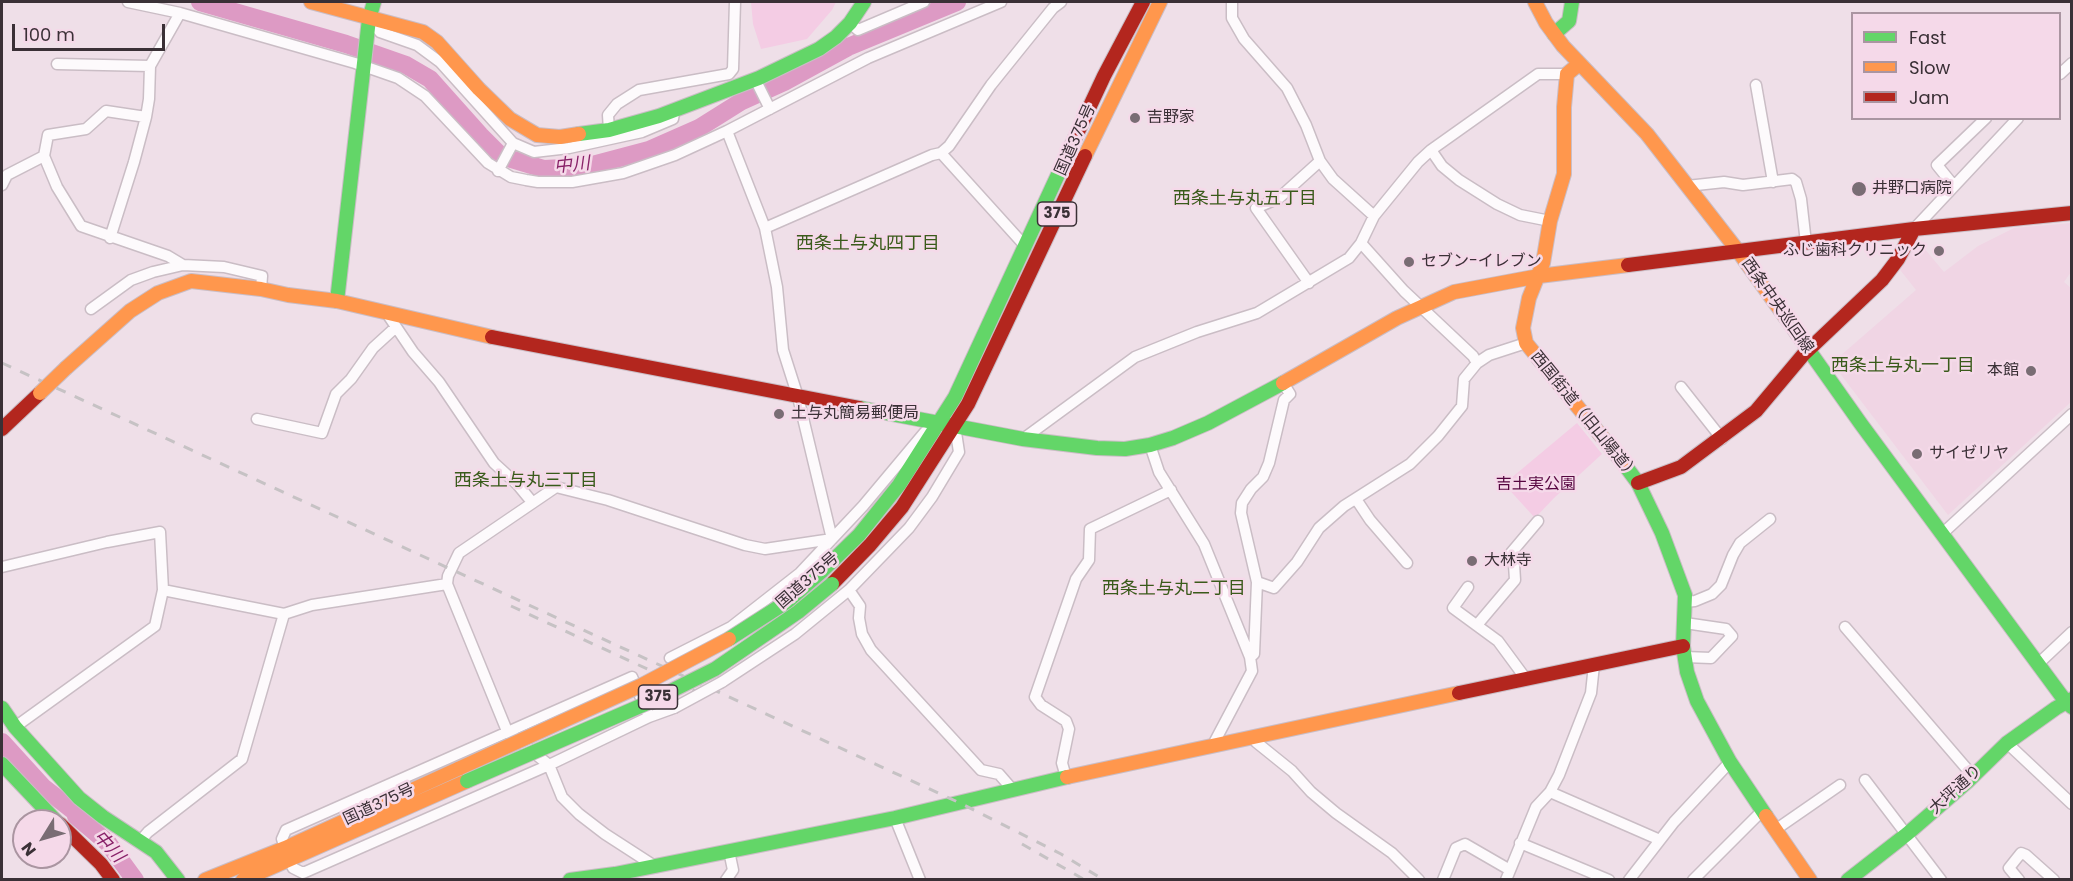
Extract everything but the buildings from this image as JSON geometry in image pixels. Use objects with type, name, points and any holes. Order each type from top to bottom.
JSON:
[{"type":"main road","points":[[311,2],[423,32],[437,42],[510,119],[537,135],[560,137],[609,130],[757,82],[819,49],[836,37],[850,23],[864,2]]},
{"type":"main road","points":[[337,301],[369,19],[374,2]]},
{"type":"main road","name":"国道375号","points":[[243,879],[287,854],[464,774],[705,653],[788,601],[859,535],[899,485],[940,424],[955,397],[1104,76],[1143,2]]},
{"type":"main road","name":"国道375号","points":[[464,774],[645,704],[715,669],[798,612],[832,584],[870,545],[902,507],[968,404],[1030,270],[1160,2]]},
{"type":"main road","name":"西条中央巡回線","points":[[1535,2],[1554,34],[1579,64],[1647,134],[1738,251],[1861,424],[2038,664],[2070,703]]},
{"type":"main road","points":[[1554,34],[1569,21],[1572,2]]},
{"type":"main road","points":[[1567,74],[1579,64]]},
{"type":"main road","name":"西国街道（旧山陽道）","points":[[1567,74],[1564,107],[1564,174],[1550,221],[1539,276],[1529,298],[1523,328],[1526,343],[1613,448],[1638,483],[1662,533],[1685,595],[1684,651],[1687,672],[1697,701],[1730,762],[1810,879]]},
{"type":"main road","points":[[2,429],[130,311],[158,293],[191,281],[337,301],[496,338],[1023,439],[1125,449],[1173,438],[1208,423],[1421,306],[1455,292],[1539,276],[1914,229],[2072,213]]},
{"type":"main road","points":[[1638,483],[1682,467],[1722,439],[1756,411],[1808,350],[1882,280],[1898,259],[1914,229]]},
{"type":"main road","points":[[570,879],[656,867],[895,818],[1012,789],[1215,744],[1594,664],[1684,651]]},
{"type":"main road","name":"大坪通り","points":[[1848,879],[1906,834],[2007,743],[2070,703]]},
{"type":"main road","points":[[2,708],[15,727],[79,798],[156,852],[178,879]]},
{"type":"main road","points":[[2,764],[45,809]]},
{"type":"main road","points":[[72,836],[113,879]]},
{"type":"main road","name":"国道375号","points":[[205,879],[287,854]]},
{"type":"street","points":[[128,2],[180,13],[382,71],[412,86],[488,164],[511,177],[538,182],[572,182],[622,173],[675,155],[727,131],[868,58],[1001,2]]},
{"type":"street","points":[[609,130],[608,115],[616,104],[639,90],[729,74],[733,69],[735,2]]},
{"type":"street","points":[[850,23],[858,30],[924,2]]},
{"type":"street","points":[[1232,2],[1232,18],[1244,39],[1287,88],[1306,125],[1320,161],[1333,179],[1374,216]]},
{"type":"street","points":[[765,228],[922,159],[941,153],[950,146],[991,85],[1054,4]]},
{"type":"street","points":[[110,238],[146,117],[150,66],[180,13]]},
{"type":"street","points":[[369,19],[380,32],[417,45],[440,62],[512,145],[534,152],[570,148],[642,132],[673,119],[675,110]]},
{"type":"street","points":[[57,64],[150,66]]},
{"type":"street","points":[[1023,439],[1135,357],[1197,332],[1257,313],[1349,258],[1361,243],[1374,216],[1418,162],[1431,150],[1538,74],[1567,74]]},
{"type":"street","points":[[757,82],[770,109]]},
{"type":"street","points":[[1756,85],[1773,182]]},
{"type":"street","points":[[146,117],[106,111],[86,129],[48,135],[44,156],[57,187],[81,226],[110,238],[168,256],[183,265]]},
{"type":"street","points":[[1954,186],[1937,165],[1984,120]]},
{"type":"street","points":[[1914,229],[2016,120]]},
{"type":"street","points":[[727,131],[765,228],[777,287],[783,350],[798,397],[832,539]]},
{"type":"street","points":[[499,169],[512,145]]},
{"type":"street","points":[[1431,150],[1450,173],[1497,204],[1520,215],[1550,221]]},
{"type":"street","points":[[941,153],[1026,247]]},
{"type":"street","points":[[3,177],[44,156]]},
{"type":"street","points":[[1309,283],[1256,208],[1279,198],[1320,161]]},
{"type":"street","points":[[1687,186],[1712,182],[1743,185],[1792,179],[1796,182],[1801,199],[1806,243]]},
{"type":"street","points":[[1361,243],[1404,291],[1473,356],[1477,363]]},
{"type":"street","points":[[91,309],[131,280],[183,265],[224,267],[262,276],[261,289]]},
{"type":"street","points":[[386,312],[413,352],[439,382],[494,463],[518,485],[532,502]]},
{"type":"street","points":[[257,419],[322,433],[336,394],[351,380],[373,348],[396,327]]},
{"type":"street","points":[[1257,582],[1274,588],[1297,562],[1319,528],[1344,506],[1410,464],[1438,436],[1462,406],[1464,379],[1477,363],[1490,355],[1526,343]]},
{"type":"street","points":[[1250,657],[1254,654],[1257,582],[1241,513],[1242,503],[1263,477],[1269,463],[1284,400],[1290,394],[1282,383]]},
{"type":"street","points":[[1681,387],[1722,439]]},
{"type":"street","points":[[1943,533],[2072,414]]},
{"type":"street","points":[[670,658],[731,627],[800,573],[863,506],[918,440],[940,424]]},
{"type":"street","points":[[649,717],[632,677],[286,831],[282,839],[292,868],[303,873],[549,765],[649,717],[674,708],[757,661],[795,634],[849,590],[909,528],[959,452],[955,426]]},
{"type":"street","points":[[1150,445],[1159,472],[1204,544],[1250,657],[1252,671],[1215,744]]},
{"type":"street","points":[[656,867],[579,814],[562,797],[549,765],[507,731],[447,584],[448,576],[459,553],[556,487],[599,497],[765,549],[832,539]]},
{"type":"street","points":[[1066,777],[1062,763],[1069,729],[1066,721],[1041,705],[1035,697],[1076,579],[1089,560],[1090,529],[1171,490]]},
{"type":"street","points":[[1356,499],[1370,520],[1407,563]]},
{"type":"street","points":[[1685,602],[1695,601],[1712,594],[1721,585],[1740,543],[1770,519]]},
{"type":"street","points":[[1477,625],[1515,580],[1511,553],[1538,521]]},
{"type":"street","points":[[2,567],[160,532],[163,590],[155,626],[15,727]]},
{"type":"street","points":[[800,573],[828,608]]},
{"type":"street","points":[[163,590],[284,614],[312,605],[447,584]]},
{"type":"street","points":[[1468,587],[1453,608],[1498,641],[1526,679]]},
{"type":"street","points":[[849,590],[860,606],[859,618],[862,634],[871,650],[981,770],[999,774],[1012,789]]},
{"type":"street","points":[[141,840],[148,832],[242,759],[284,614]]},
{"type":"street","points":[[1684,623],[1726,629],[1732,636],[1711,658],[1684,651]]},
{"type":"street","points":[[731,627],[757,661]]},
{"type":"street","points":[[1845,627],[1973,776]]},
{"type":"street","points":[[2038,664],[2072,632]]},
{"type":"street","points":[[1443,879],[1456,848],[1465,844],[1508,875],[1536,807],[1550,792],[1559,775],[1591,693],[1594,664]]},
{"type":"street","points":[[1252,736],[1335,813],[1392,853],[1419,879]]},
{"type":"street","points":[[2007,743],[2072,804]]},
{"type":"street","points":[[1629,879],[1714,777],[1730,762]]},
{"type":"street","points":[[1865,780],[1941,879]]},
{"type":"street","points":[[1775,830],[1840,785]]},
{"type":"street","points":[[1550,792],[1660,840]]},
{"type":"street","points":[[1693,879],[1762,811]]},
{"type":"street","points":[[895,818],[920,879]]},
{"type":"street","points":[[1520,843],[1609,879]]},
{"type":"street","points":[[726,879],[733,870],[729,851]]},
{"type":"street","points":[[2019,879],[2009,868],[2021,853],[2054,879]]},
{"type":"shaded area","points":[[2071,223],[2071,272],[2064,282],[2071,288],[2071,402],[1948,515],[1832,363],[1916,290],[1897,266],[1912,243],[1919,242],[1944,272],[1978,246],[2014,228]]},
{"type":"green space","points":[[751,2],[836,2],[807,39],[761,49],[753,24]]},
{"type":"green space","name":"吉土実公園","points":[[1577,423],[1602,454],[1535,518],[1504,484]]},
{"type":"waterway","name":"中川","points":[[200,2],[346,44],[406,65],[430,79],[501,156],[544,169],[585,167],[649,150],[699,128],[742,101],[784,82],[848,47],[957,2]]},
{"type":"waterway","name":"中川","points":[[2,742],[43,787],[75,812],[76,816],[108,843],[135,880]]},
{"type":"railway","points":[[2,363],[960,803],[1061,854],[1104,880]]},
{"type":"railway","points":[[511,606],[710,698]]},
{"type":"railway","points":[[1022,844],[1085,880]]},
{"type":"traffic: fast","points":[[337,301],[369,19],[374,2]]},
{"type":"traffic: fast","points":[[579,134],[609,130],[659,116],[759,78],[819,49],[836,37],[850,23],[864,2]]},
{"type":"traffic: fast","points":[[1554,34],[1569,21],[1572,2]]},
{"type":"traffic: fast","points":[[821,572],[859,535],[899,485],[955,397],[1068,153]]},
{"type":"traffic: fast","points":[[1786,318],[1861,424],[2066,702],[2072,707]]},
{"type":"traffic: fast","points":[[860,408],[1023,439],[1125,449],[1173,438],[1208,423],[1283,383]]},
{"type":"traffic: fast","points":[[1624,464],[1638,483],[1662,533],[1685,595],[1683,646],[1687,672],[1697,701],[1730,762],[1766,816]]},
{"type":"traffic: fast","points":[[729,639],[788,601],[821,572]]},
{"type":"traffic: fast","points":[[467,781],[645,704],[715,669],[798,612],[832,584]]},
{"type":"traffic: fast","points":[[1848,880],[1907,834],[1967,782],[2007,743],[2072,699]]},
{"type":"traffic: fast","points":[[2,708],[15,727],[79,798],[156,852],[178,880]]},
{"type":"traffic: fast","points":[[2,764],[45,809]]},
{"type":"traffic: fast","points":[[570,880],[615,874],[895,818],[1067,777]]},
{"type":"traffic: slow","points":[[311,2],[423,32],[437,42],[479,89],[510,119],[537,135],[560,137],[579,134]]},
{"type":"traffic: slow","points":[[1085,156],[1160,2]]},
{"type":"traffic: slow","points":[[1535,2],[1546,23],[1563,46],[1647,134],[1738,251],[1786,318]]},
{"type":"traffic: slow","points":[[1579,64],[1567,74],[1564,107],[1564,174],[1550,221],[1543,263],[1529,298],[1523,328],[1526,343],[1624,464]]},
{"type":"traffic: slow","points":[[1283,383],[1397,318],[1454,292],[1539,276],[1628,265]]},
{"type":"traffic: slow","points":[[66,368],[130,311],[158,293],[191,281],[337,301],[492,337]]},
{"type":"traffic: slow","points":[[40,393],[66,368]]},
{"type":"traffic: slow","points":[[460,768],[642,685],[729,639]]},
{"type":"traffic: slow","points":[[1067,777],[1459,693]]},
{"type":"traffic: slow","points":[[205,880],[285,848],[460,768]]},
{"type":"traffic: slow","points":[[243,880],[467,781]]},
{"type":"traffic: slow","points":[[1766,816],[1810,880]]},
{"type":"traffic: jam","points":[[1068,153],[1104,76],[1143,2]]},
{"type":"traffic: jam","points":[[832,584],[870,545],[902,507],[968,404],[1085,156]]},
{"type":"traffic: jam","points":[[1628,265],[1914,229],[2072,213]]},
{"type":"traffic: jam","points":[[1638,483],[1681,467],[1756,411],[1803,355],[1882,280],[1898,259],[1914,229]]},
{"type":"traffic: jam","points":[[492,337],[860,408]]},
{"type":"traffic: jam","points":[[2,429],[40,393]]},
{"type":"traffic: jam","points":[[1459,693],[1683,646]]},
{"type":"traffic: jam","points":[[72,836],[101,864],[113,880]]},
{"type":"place","name":"吉野家","points":[[1135,118]]},
{"type":"place","name":"井野口病院","points":[[1859,189]]},
{"type":"place","name":"ふじ歯科クリニック","points":[[1939,251]]},
{"type":"place","name":"セブン-イレブン","points":[[1409,262]]},
{"type":"place","name":"本館","points":[[2031,371]]},
{"type":"place","name":"土与丸簡易郵便局","points":[[779,414]]},
{"type":"place","name":"サイゼリヤ","points":[[1917,454]]},
{"type":"place","name":"大林寺","points":[[1472,561]]},
{"type":"district","name":"西条土与丸五丁目","points":[[1245,199]]},
{"type":"district","name":"西条土与丸四丁目","points":[[868,244]]},
{"type":"district","name":"西条土与丸一丁目","points":[[1903,366]]},
{"type":"district","name":"西条土与丸三丁目","points":[[526,481]]},
{"type":"district","name":"西条土与丸二丁目","points":[[1174,589]]}]
